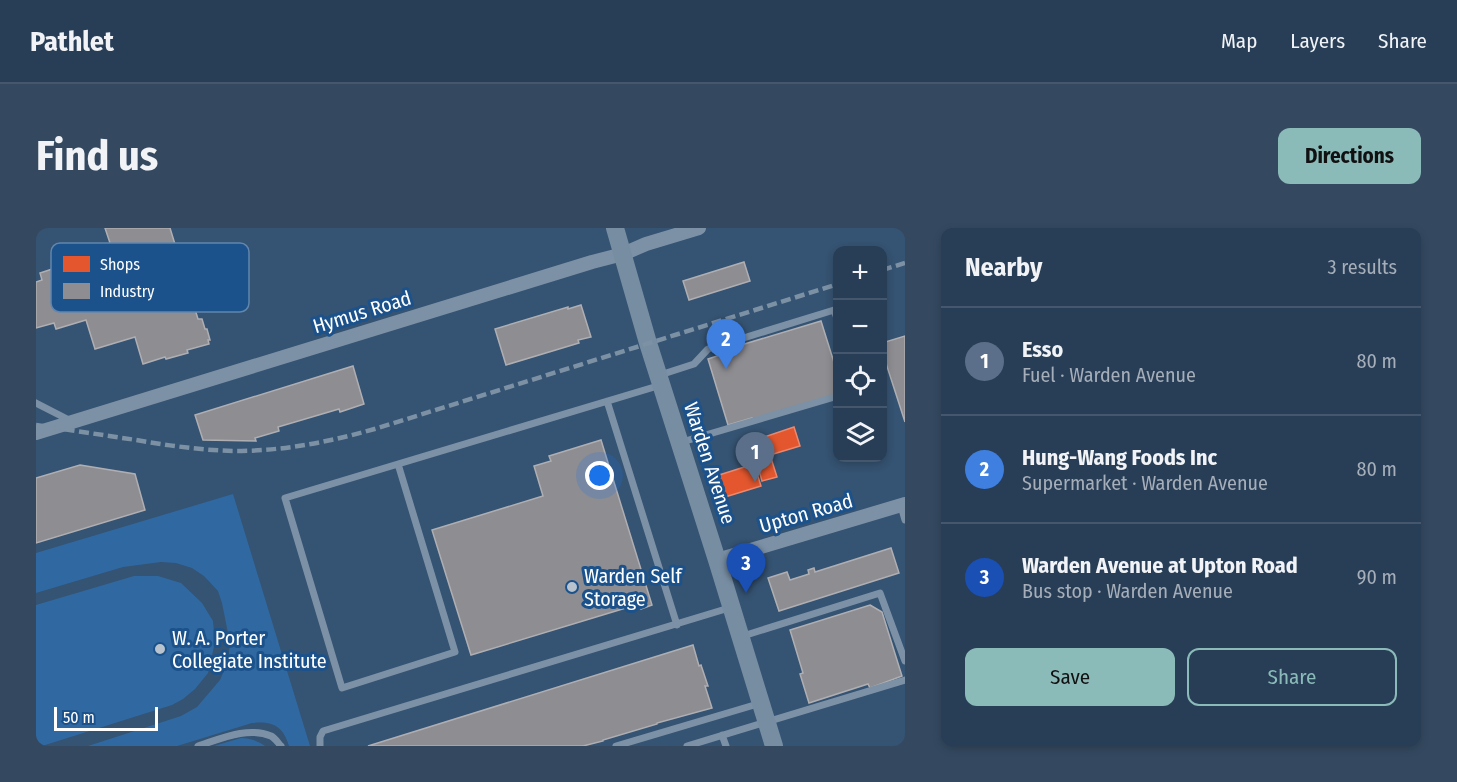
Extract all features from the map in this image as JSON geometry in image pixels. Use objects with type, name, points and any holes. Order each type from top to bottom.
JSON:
[{"type":"main road","name":"Warden Avenue","points":[[615,228],[648,343],[774,746]]},
{"type":"street","name":"Hymus Road","points":[[36,433],[592,261],[623,254],[646,244],[699,228]]},
{"type":"street","name":"Upton Road","points":[[717,560],[903,505]]},
{"type":"lane","points":[[398,464],[455,652],[342,688],[285,498],[607,401],[694,364],[708,349],[833,310]]},
{"type":"lane","points":[[680,443],[833,397]]},
{"type":"lane","points":[[607,401],[677,625]]},
{"type":"lane","points":[[36,403],[72,422]]},
{"type":"lane","points":[[903,505],[905,520]]},
{"type":"lane","points":[[740,637],[879,594],[905,661]]},
{"type":"lane","points":[[320,746],[323,731],[732,608]]},
{"type":"lane","points":[[687,746],[905,680]]},
{"type":"lane","points":[[616,746],[761,703]]},
{"type":"lane","points":[[198,746],[241,733],[256,733],[272,736],[281,746]]},
{"type":"lane","points":[[722,735],[726,746]]},
{"type":"shaded area","points":[[233,494],[310,746],[289,746],[284,734],[276,726],[252,723],[177,746],[88,746],[181,716],[197,707],[220,680],[228,661],[230,643],[222,603],[218,591],[204,576],[192,568],[176,563],[161,562],[123,567],[36,593],[36,553]]},
{"type":"shaded area","points":[[134,576],[158,576],[181,583],[202,603],[213,621],[215,642],[208,673],[195,689],[172,705],[36,746],[36,605]]},
{"type":"shaded area","points":[[241,738],[254,740],[265,746],[214,746]]},
{"type":"building: Shops","points":[[794,427],[800,446],[770,455],[777,477],[762,481],[756,460],[751,461],[746,443]]},
{"type":"building: Shops","points":[[754,464],[761,486],[725,497],[719,475]]},
{"type":"building: Industry","points":[[105,228],[170,228],[175,243],[110,243]]},
{"type":"building: Industry","points":[[744,262],[750,281],[689,300],[683,281]]},
{"type":"building: Industry","points":[[51,269],[51,312],[196,312],[198,319],[202,319],[207,329],[209,344],[187,350],[188,353],[143,364],[135,337],[95,349],[86,320],[56,329],[54,323],[36,328],[36,282],[42,280],[40,273]]},
{"type":"building: Industry","points":[[581,305],[591,337],[578,340],[579,343],[506,365],[495,329]]},
{"type":"building: Industry","points":[[821,321],[833,359],[833,397],[753,421],[752,418],[728,425],[708,359],[732,351],[731,348]]},
{"type":"building: Industry","points":[[905,336],[905,422],[887,366],[887,341]]},
{"type":"building: Industry","points":[[353,366],[364,404],[278,427],[279,431],[255,438],[256,441],[203,440],[195,415]]},
{"type":"building: Industry","points":[[601,440],[652,605],[641,609],[639,604],[471,655],[432,530],[543,496],[534,466],[551,461],[549,456]]},
{"type":"building: Industry","points":[[80,465],[135,474],[145,510],[36,543],[36,478]]},
{"type":"building: Industry","points":[[891,548],[899,573],[779,611],[768,578],[787,572],[790,580],[809,574],[808,570],[814,568],[815,572]]},
{"type":"building: Industry","points":[[870,605],[882,612],[902,676],[870,688],[868,684],[809,703],[790,630]]},
{"type":"building: Industry","points":[[693,645],[708,686],[705,686],[712,708],[583,746],[368,746]]},
{"type":"railway","points":[[887,268],[905,263]]},
{"type":"railway","points":[[36,425],[215,450],[277,449],[311,444],[378,428],[833,286]]},
{"type":"place","name":"Hung-Wang Foods Inc","points":[[726,369]]},
{"type":"place","name":"Esso","points":[[755,482]]},
{"type":"place","name":"Warden Self Storage","points":[[572,587]]},
{"type":"place","name":"Warden Avenue at Upton Road","points":[[746,593]]},
{"type":"place","name":"W. A. Porter Collegiate Institute","points":[[160,649]]}]
